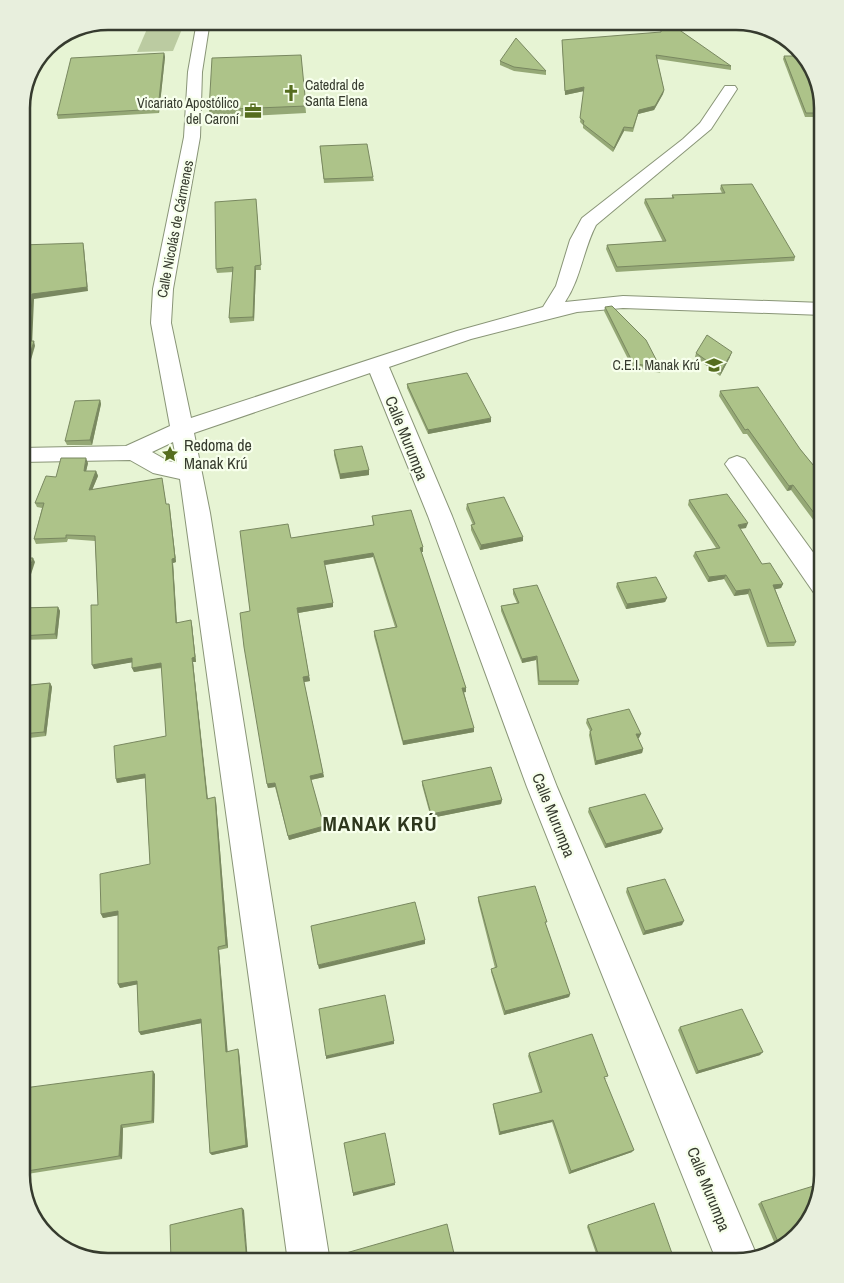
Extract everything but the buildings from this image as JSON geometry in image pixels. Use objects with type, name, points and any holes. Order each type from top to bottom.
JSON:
[{"type":"street","name":"Calle Nicolás de Cármenes","points":[[202,30],[195,72],[192,137],[161,304],[161,323],[190,473],[308,1253]]},
{"type":"street","points":[[550,311],[566,286],[579,240],[588,222],[689,142],[706,126],[730,90]]},
{"type":"street","points":[[130,453],[182,429],[378,366],[474,332],[550,311],[577,306],[623,302],[814,309]]},
{"type":"street","name":"Calle Murumpa","points":[[378,366],[440,516],[542,787],[735,1253]]},
{"type":"street","points":[[30,455],[130,453],[141,455],[161,468],[190,473]]},
{"type":"street","points":[[737,464],[814,573]]},
{"type":"green space","points":[[147,30],[182,30],[173,51],[137,52]]},
{"type":"place","name":"Catedral de Santa Elena","points":[[291,93]]},
{"type":"place","name":"Vicariato Apostólico del Caroní","points":[[253,111]]},
{"type":"place","name":"C.E.I. Manak Krú","points":[[714,365]]},
{"type":"place","name":"Redoma de Manak Krú","points":[[170,454]]},
{"type":"district","name":"MANAK KRÚ","points":[[380,823]]}]
